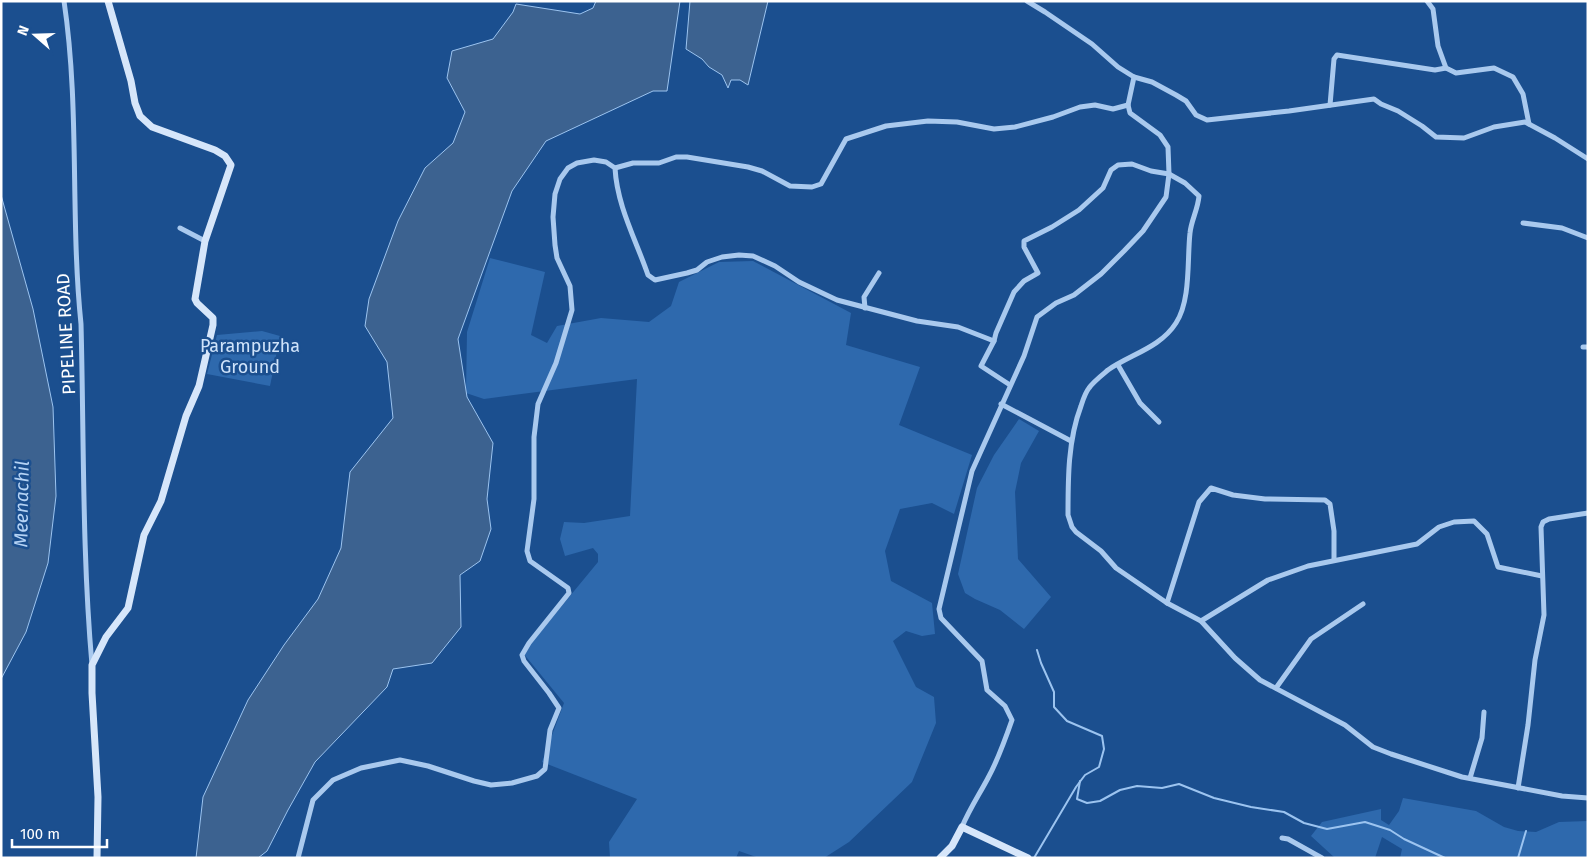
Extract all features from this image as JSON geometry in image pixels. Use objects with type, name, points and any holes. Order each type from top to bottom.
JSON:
[{"type":"main road","points":[[97,858],[98,797],[92,665],[106,637],[128,608],[144,535],[160,501],[186,416],[199,386],[213,318],[195,301],[205,241],[230,165],[225,156],[215,150],[152,127],[140,116],[108,1]]},
{"type":"main road","points":[[940,858],[952,846],[962,827],[1028,858]]},
{"type":"street","name":"PIPELINE ROAD","points":[[64,1],[68,27],[73,114],[78,291],[81,324],[85,546],[88,623],[92,665]]},
{"type":"street","points":[[1027,1],[1092,44],[1118,67],[1134,77],[1152,82],[1186,101],[1196,115],[1207,120],[1289,112],[1374,99],[1398,111],[1436,137],[1464,138],[1494,127],[1525,122],[1588,159]]},
{"type":"street","points":[[1427,1],[1432,9],[1438,46],[1446,68]]},
{"type":"street","points":[[1330,105],[1334,59],[1337,55],[1434,70],[1446,68],[1456,73],[1494,68],[1513,77],[1523,94],[1529,124]]},
{"type":"street","points":[[962,827],[968,813],[988,780],[1012,720],[1005,706],[987,690],[982,661],[941,618],[939,609],[972,471],[1024,356],[1037,317],[1056,303],[1074,295],[1101,274],[1143,230],[1166,197],[1169,174],[1168,147],[1160,135],[1130,113],[1128,105],[1134,77]]},
{"type":"street","points":[[298,858],[313,800],[333,780],[361,768],[400,760],[428,766],[491,785],[512,783],[537,776],[544,769],[550,730],[559,708],[524,661],[522,655],[529,642],[569,593],[568,588],[530,561],[527,552],[534,499],[534,437],[538,404],[556,363],[572,310],[570,286],[557,258],[553,217],[560,179],[568,168],[577,163],[594,160],[606,162],[615,168],[633,163],[659,163],[687,157],[726,164],[739,164],[762,171],[790,186],[812,187],[821,184],[846,139],[886,126],[928,121],[957,122],[994,129],[1015,127],[1053,117],[1080,107],[1095,105],[1113,109],[1128,105]]},
{"type":"street","points":[[1010,385],[981,366],[994,341],[1014,292],[1024,282],[1038,273],[1024,247],[1024,240],[1052,227],[1080,210],[1103,188],[1111,170],[1118,165],[1132,164],[1151,171],[1169,174],[1185,184],[1199,196],[1190,231],[1184,306],[1179,318],[1168,334],[1148,349],[1108,370],[1086,393],[1075,422],[1072,441],[1068,515],[1072,527],[1116,568],[1167,603],[1201,622],[1235,658],[1260,680],[1345,725],[1373,747],[1462,777],[1562,796],[1588,798]]},
{"type":"street","points":[[615,168],[615,178],[625,216],[648,275],[655,280],[697,270],[707,262],[722,257],[753,256],[826,296],[917,321],[958,327],[994,341]]},
{"type":"street","points":[[1523,223],[1562,228],[1588,238]]},
{"type":"street","points":[[180,228],[205,241]]},
{"type":"street","points":[[865,308],[864,297],[879,272]]},
{"type":"street","points":[[1118,365],[1140,402],[1158,422]]},
{"type":"street","points":[[1001,404],[1072,441]]},
{"type":"street","points":[[1167,603],[1199,502],[1211,488],[1233,495],[1265,499],[1325,500],[1330,504],[1334,531],[1334,560]]},
{"type":"street","points":[[1518,788],[1528,725],[1535,660],[1544,615],[1541,527],[1549,519],[1588,513]]},
{"type":"street","points":[[1201,622],[1268,580],[1308,566],[1417,544],[1439,527],[1454,522],[1474,521],[1487,534],[1498,567],[1542,576]]},
{"type":"street","points":[[1276,688],[1311,640],[1363,604]]},
{"type":"street","points":[[1470,778],[1482,738],[1484,712]]},
{"type":"street","points":[[1282,838],[1288,839],[1322,858]]},
{"type":"green space","points":[[490,258],[545,272],[531,335],[547,343],[557,326],[601,318],[649,322],[671,306],[679,282],[719,262],[753,261],[851,313],[846,345],[920,367],[899,425],[972,455],[954,514],[932,503],[900,509],[885,551],[891,581],[932,603],[935,634],[922,636],[906,631],[893,641],[916,687],[934,697],[936,723],[912,782],[849,842],[824,858],[759,858],[739,851],[736,858],[610,858],[609,842],[637,799],[542,762],[564,703],[523,653],[598,562],[598,554],[593,548],[565,556],[560,539],[564,522],[584,523],[630,516],[637,379],[484,399],[466,393],[467,332]]},
{"type":"green space","name":"Parampuzha Ground","points":[[262,331],[280,336],[270,386],[207,374],[217,335]]},
{"type":"green space","points":[[1019,419],[1039,431],[1021,463],[1015,492],[1018,559],[1051,597],[1024,629],[1000,610],[965,593],[958,574],[977,488],[994,455]]},
{"type":"green space","points":[[1403,798],[1476,811],[1504,827],[1518,831],[1536,832],[1559,822],[1588,821],[1588,858],[1400,858],[1402,849],[1382,837],[1375,858],[1335,858],[1311,836],[1322,822],[1381,809],[1381,820],[1389,825],[1399,811]]},
{"type":"water","points":[[596,1],[680,1],[667,91],[653,91],[546,141],[512,191],[458,339],[467,397],[493,443],[487,499],[491,529],[480,561],[460,575],[461,627],[432,663],[393,669],[387,687],[315,762],[267,851],[258,858],[196,858],[203,797],[248,700],[284,645],[318,599],[341,548],[350,472],[393,418],[387,362],[365,326],[369,299],[398,221],[425,168],[453,143],[465,112],[447,78],[452,51],[493,39],[513,12],[516,4],[580,14],[593,8]]},
{"type":"water","points":[[690,1],[768,1],[748,85],[740,80],[731,80],[728,88],[722,75],[686,49]]},
{"type":"water","name":"Meenachil","points":[[1,195],[33,309],[53,407],[56,496],[48,563],[26,632],[1,679]]},
{"type":"waterway","points":[[1034,858],[1076,787],[1085,775],[1099,767],[1104,749],[1102,736],[1067,721],[1054,707],[1054,692],[1037,650]]},
{"type":"waterway","points":[[1080,781],[1077,799],[1087,803],[1100,801],[1120,790],[1137,786],[1162,788],[1179,784],[1214,798],[1251,807],[1284,812],[1304,823],[1327,829],[1365,822],[1390,830],[1404,839],[1445,858]]},
{"type":"waterway","points":[[1518,858],[1526,831]]}]
